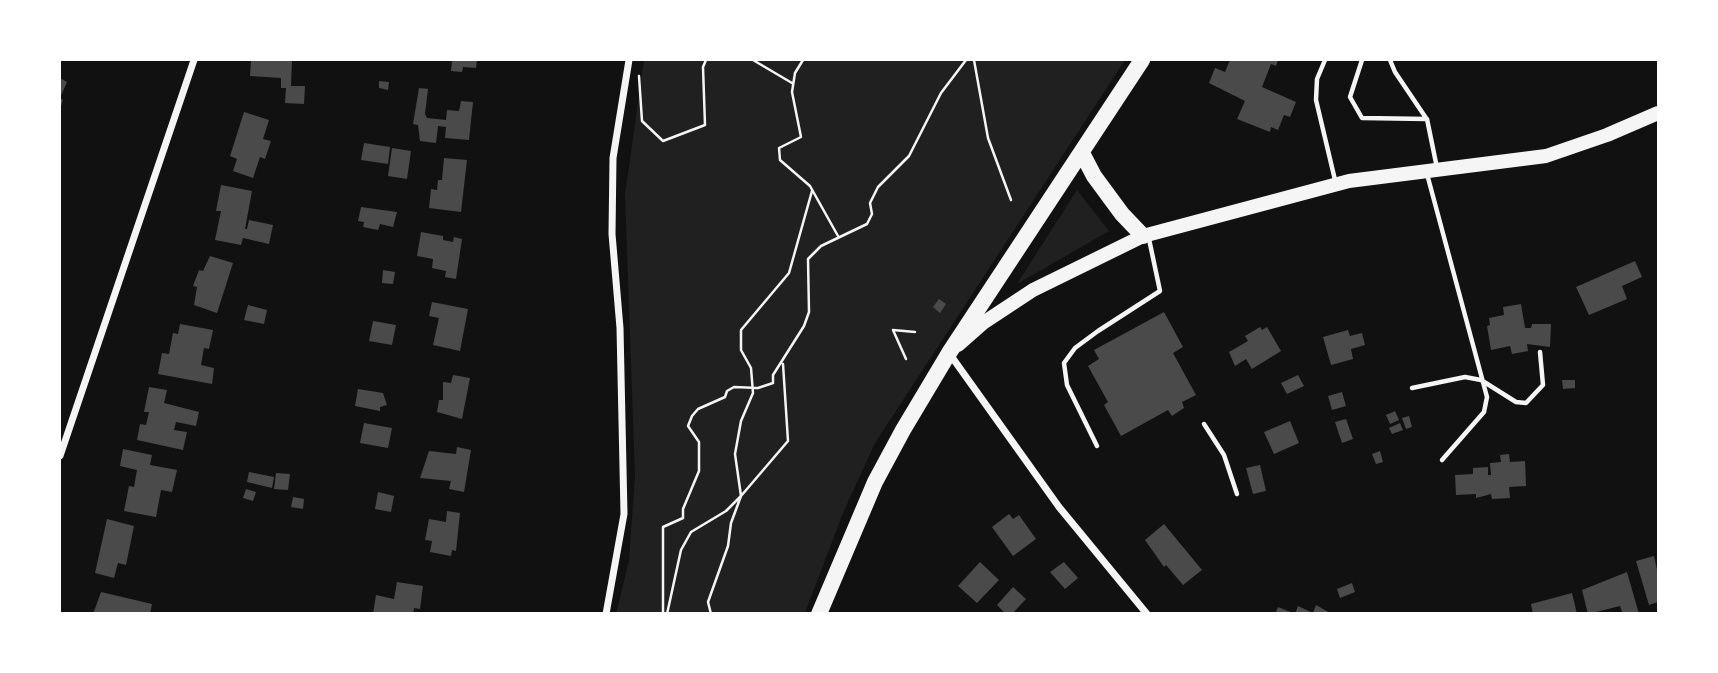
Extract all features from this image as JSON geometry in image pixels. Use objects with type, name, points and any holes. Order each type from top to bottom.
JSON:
[{"type":"highway","points":[[819,614],[875,482],[949,353],[1142,60]]},
{"type":"highway","points":[[1082,153],[1094,176],[1122,215],[1146,235]]},
{"type":"main road","points":[[949,353],[983,323],[1032,290],[1146,235],[1336,184],[1431,169],[1546,156],[1607,135],[1658,113]]},
{"type":"street","points":[[60,456],[194,60]]},
{"type":"street","points":[[606,614],[624,513],[620,328],[612,234],[613,158],[629,60]]},
{"type":"street","points":[[949,353],[1059,507],[1147,614]]},
{"type":"lane","points":[[1325,60],[1317,79],[1316,100],[1336,184]]},
{"type":"lane","points":[[1362,60],[1350,97],[1362,118],[1427,119]]},
{"type":"lane","points":[[1390,60],[1401,83],[1427,119],[1431,169],[1487,397],[1483,412],[1442,460]]},
{"type":"lane","points":[[1097,446],[1066,385],[1064,363],[1076,348],[1098,331],[1160,291],[1146,235]]},
{"type":"lane","points":[[1412,388],[1452,377],[1481,380],[1516,402],[1526,402],[1543,385],[1541,352]]},
{"type":"lane","points":[[1204,424],[1224,455],[1237,494]]},
{"type":"path","points":[[639,72],[638,99],[642,121],[663,141],[705,125],[703,67],[706,60]]},
{"type":"path","points":[[753,60],[793,84]]},
{"type":"path","points":[[803,60],[795,73],[793,84],[801,137],[779,148],[780,160],[812,191],[838,236]]},
{"type":"path","points":[[665,614],[663,527],[683,518],[683,509],[699,471],[699,442],[688,426],[692,416],[698,409],[725,397],[727,391],[773,383],[773,375],[783,363],[809,312],[808,259],[821,246],[867,224],[872,214],[870,203],[878,187],[909,156],[941,93],[966,60]]},
{"type":"path","points":[[974,60],[988,138],[1011,200]]},
{"type":"path","points":[[711,614],[708,602],[728,546],[731,523],[741,496],[735,454],[737,432],[752,387],[751,369],[741,350],[741,330],[789,273],[812,191]]},
{"type":"path","points":[[906,359],[893,330],[915,332]]},
{"type":"path","points":[[665,614],[681,550],[691,532],[726,511],[788,441],[783,363]]},
{"type":"shaded area","points":[[644,60],[1125,60],[875,443],[843,513],[805,613],[616,614],[629,560],[635,476],[625,195]]},
{"type":"shaded area","points":[[1077,190],[1109,231],[1017,284]]},
{"type":"building","points":[[251,60],[292,60],[291,86],[305,86],[304,104],[285,103],[286,88],[281,88],[281,78],[250,76]]},
{"type":"building","points":[[452,60],[477,60],[476,68],[463,67],[462,72],[451,71]]},
{"type":"building","points":[[1230,60],[1278,60],[1276,66],[1271,64],[1262,87],[1296,102],[1290,117],[1284,115],[1278,130],[1271,127],[1270,132],[1237,119],[1245,101],[1209,83],[1215,68],[1225,72]]},
{"type":"building","points":[[60,78],[67,82],[60,98]]},
{"type":"building","points":[[379,81],[389,82],[388,90],[379,88]]},
{"type":"building","points":[[419,88],[428,89],[425,114],[427,118],[446,120],[447,110],[459,111],[461,101],[473,102],[469,140],[445,138],[446,127],[438,126],[436,143],[420,141],[418,125],[413,124]]},
{"type":"building","points":[[244,112],[269,120],[263,139],[271,141],[265,159],[260,157],[253,178],[233,171],[237,159],[230,156]]},
{"type":"building","points":[[364,143],[390,147],[388,164],[361,160]]},
{"type":"building","points":[[392,148],[411,151],[407,179],[388,176]]},
{"type":"building","points":[[444,158],[467,160],[461,212],[429,208],[431,189],[437,190],[438,180],[442,180]]},
{"type":"building","points":[[221,185],[252,191],[245,229],[249,220],[273,225],[269,244],[243,238],[241,245],[215,240],[221,211],[216,211]]},
{"type":"building","points":[[361,207],[397,212],[393,227],[380,224],[378,230],[363,227],[364,222],[358,221]]},
{"type":"building","points":[[421,232],[443,236],[443,240],[453,242],[454,237],[462,239],[456,279],[445,277],[446,271],[432,268],[433,259],[417,256]]},
{"type":"building","points":[[210,256],[233,263],[217,313],[194,305],[197,287],[193,286],[199,270],[203,271]]},
{"type":"building","points":[[1635,261],[1642,277],[1622,286],[1627,299],[1589,315],[1576,287]]},
{"type":"building","points":[[383,270],[395,272],[393,284],[382,283]]},
{"type":"building","points":[[939,299],[946,304],[940,313],[933,307]]},
{"type":"building","points":[[432,302],[468,309],[460,351],[433,345],[439,318],[429,316]]},
{"type":"building","points":[[1521,304],[1525,328],[1531,328],[1532,324],[1551,324],[1550,347],[1527,344],[1528,351],[1512,354],[1510,346],[1491,350],[1487,326],[1490,325],[1489,318],[1504,315],[1503,307]]},
{"type":"building","points":[[248,305],[267,310],[264,324],[244,320]]},
{"type":"building","points":[[1164,312],[1183,347],[1173,353],[1196,395],[1182,402],[1184,408],[1172,416],[1168,410],[1121,436],[1104,405],[1108,402],[1088,366],[1099,359],[1094,350]]},
{"type":"building","points":[[373,321],[396,325],[392,345],[369,341]]},
{"type":"building","points":[[180,324],[213,330],[209,349],[204,348],[201,365],[214,368],[212,384],[158,374],[162,353],[169,354],[173,333],[178,334]]},
{"type":"building","points":[[1260,327],[1262,330],[1267,327],[1281,351],[1252,369],[1246,359],[1235,366],[1229,352],[1248,341],[1245,336]]},
{"type":"building","points":[[1348,330],[1350,336],[1362,333],[1365,345],[1351,349],[1353,359],[1331,365],[1323,337]]},
{"type":"building","points":[[453,375],[470,378],[462,419],[437,412],[439,400],[443,400],[443,382],[451,383]]},
{"type":"building","points":[[1298,375],[1304,386],[1287,394],[1281,383]]},
{"type":"building","points":[[1562,380],[1575,380],[1575,388],[1563,389]]},
{"type":"building","points":[[149,387],[167,390],[164,403],[199,412],[196,426],[176,422],[174,430],[187,432],[183,450],[137,440],[140,424],[146,425],[149,412],[144,412]]},
{"type":"building","points":[[358,389],[383,393],[387,405],[380,407],[380,411],[355,406]]},
{"type":"building","points":[[1342,392],[1346,406],[1332,410],[1328,396]]},
{"type":"building","points":[[1395,411],[1399,420],[1390,424],[1386,415]]},
{"type":"building","points":[[1409,416],[1412,427],[1406,429],[1402,418]]},
{"type":"building","points":[[1346,419],[1353,439],[1342,443],[1335,422]]},
{"type":"building","points":[[1290,421],[1299,443],[1274,454],[1264,432]]},
{"type":"building","points":[[364,423],[392,428],[388,448],[360,443]]},
{"type":"building","points":[[1400,423],[1403,430],[1392,434],[1389,428]]},
{"type":"building","points":[[457,447],[471,450],[464,492],[449,489],[451,481],[420,478],[429,451],[456,454]]},
{"type":"building","points":[[123,449],[152,455],[150,465],[177,470],[172,492],[161,490],[156,517],[124,511],[129,486],[134,487],[137,470],[120,466]]},
{"type":"building","points":[[1380,451],[1383,462],[1376,464],[1372,454]]},
{"type":"building","points":[[1509,454],[1510,462],[1525,461],[1526,486],[1509,487],[1510,498],[1492,499],[1491,494],[1476,498],[1476,494],[1456,495],[1455,475],[1473,474],[1473,468],[1488,467],[1488,475],[1491,475],[1490,463],[1501,462],[1500,455]]},
{"type":"building","points":[[1260,465],[1266,491],[1253,494],[1246,468]]},
{"type":"building","points":[[249,472],[274,477],[272,488],[247,482]]},
{"type":"building","points":[[276,473],[290,474],[288,490],[274,489]]},
{"type":"building","points":[[246,489],[256,492],[253,501],[243,498]]},
{"type":"building","points":[[378,492],[394,496],[391,512],[375,509]]},
{"type":"building","points":[[293,497],[304,499],[303,509],[291,507]]},
{"type":"building","points":[[447,511],[460,513],[456,551],[452,550],[451,556],[430,552],[432,541],[425,540],[429,519],[446,522]]},
{"type":"building","points":[[1009,514],[1013,519],[1019,515],[1036,539],[1013,556],[992,527]]},
{"type":"building","points":[[107,519],[134,526],[126,565],[118,563],[114,578],[95,573]]},
{"type":"building","points":[[1164,524],[1202,570],[1183,585],[1166,565],[1164,567],[1145,540]]},
{"type":"building","points":[[1654,556],[1658,574],[1658,602],[1649,605],[1636,561]]},
{"type":"building","points":[[980,562],[999,580],[977,603],[958,586]]},
{"type":"building","points":[[1064,562],[1078,578],[1065,589],[1050,572]]},
{"type":"building","points":[[1627,572],[1639,614],[1623,614],[1620,606],[1588,614],[1582,590]]},
{"type":"building","points":[[397,582],[423,586],[420,609],[414,608],[413,614],[373,614],[376,595],[394,599]]},
{"type":"building","points":[[1352,583],[1355,592],[1340,598],[1337,589]]},
{"type":"building","points":[[1013,587],[1026,599],[1012,614],[1006,614],[997,605]]},
{"type":"building","points":[[101,592],[152,604],[150,614],[93,614]]},
{"type":"building","points":[[1572,593],[1577,614],[1533,614],[1531,604]]},
{"type":"building","points":[[1316,605],[1332,614],[1295,614],[1298,606],[1313,613]]},
{"type":"building","points":[[1278,607],[1293,613],[1293,614],[1275,614]]}]
